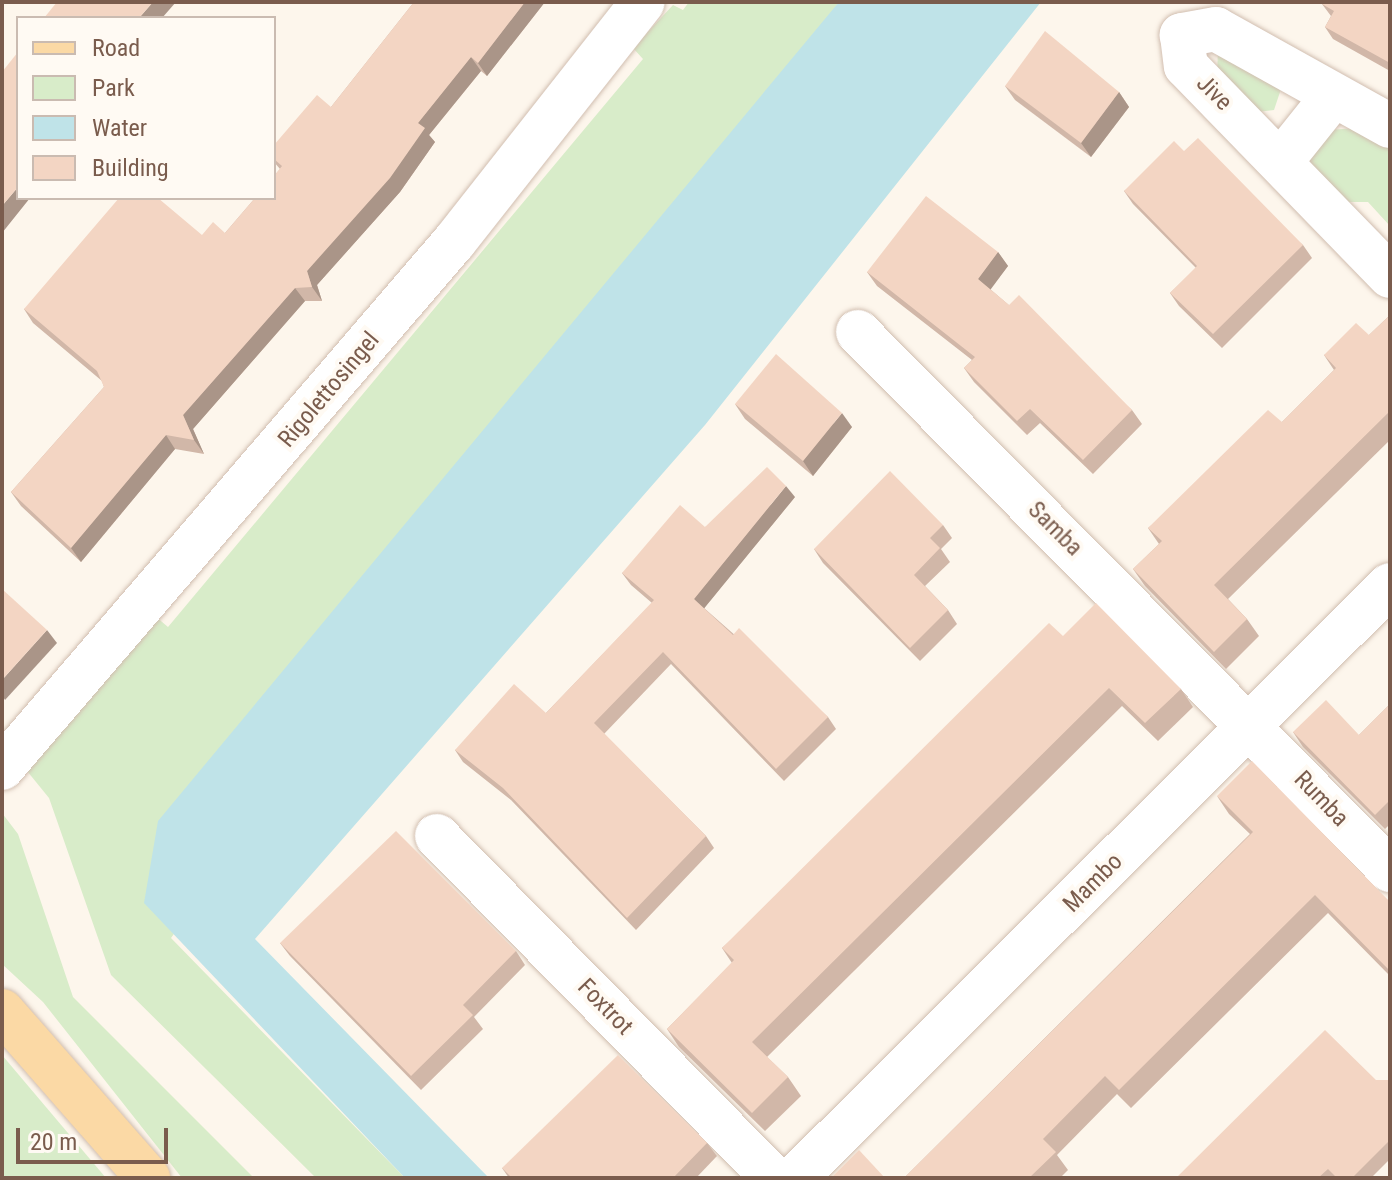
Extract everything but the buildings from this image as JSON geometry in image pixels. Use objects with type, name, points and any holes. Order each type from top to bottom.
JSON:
[{"type":"main road","points":[[2,1011],[148,1178]]},
{"type":"street","name":"Rigolettosingel","points":[[2,768],[454,242],[643,2]]},
{"type":"street","name":"Jive","points":[[1390,126],[1216,29],[1182,35],[1186,66],[1282,160],[1390,276]]},
{"type":"street","points":[[1282,160],[1333,96]]},
{"type":"street","name":"Samba","points":[[858,332],[1251,727]]},
{"type":"street","name":"Mambo","points":[[795,1178],[1251,727],[1390,585]]},
{"type":"street","name":"Rumba","points":[[1251,727],[1390,870]]},
{"type":"street","name":"Foxtrot","points":[[437,836],[773,1178]]},
{"type":"green space","points":[[689,2],[839,2],[171,938],[405,1178],[316,1178],[111,975],[49,798],[23,766],[155,616],[168,627],[643,59],[633,48],[673,5],[683,10]]},
{"type":"green space","points":[[1218,50],[1283,83],[1274,110],[1257,112],[1217,75]]},
{"type":"green space","points":[[1359,128],[1390,141],[1390,226],[1368,202],[1341,202],[1309,164],[1310,150],[1327,130]]},
{"type":"green space","points":[[2,813],[18,834],[73,997],[254,1178],[182,1178],[43,1002],[2,964]]},
{"type":"green space","points":[[2,1055],[106,1178],[2,1178]]},
{"type":"water","points":[[839,2],[1041,2],[705,425],[255,939],[489,1178],[405,1178],[144,903],[158,821]]}]
